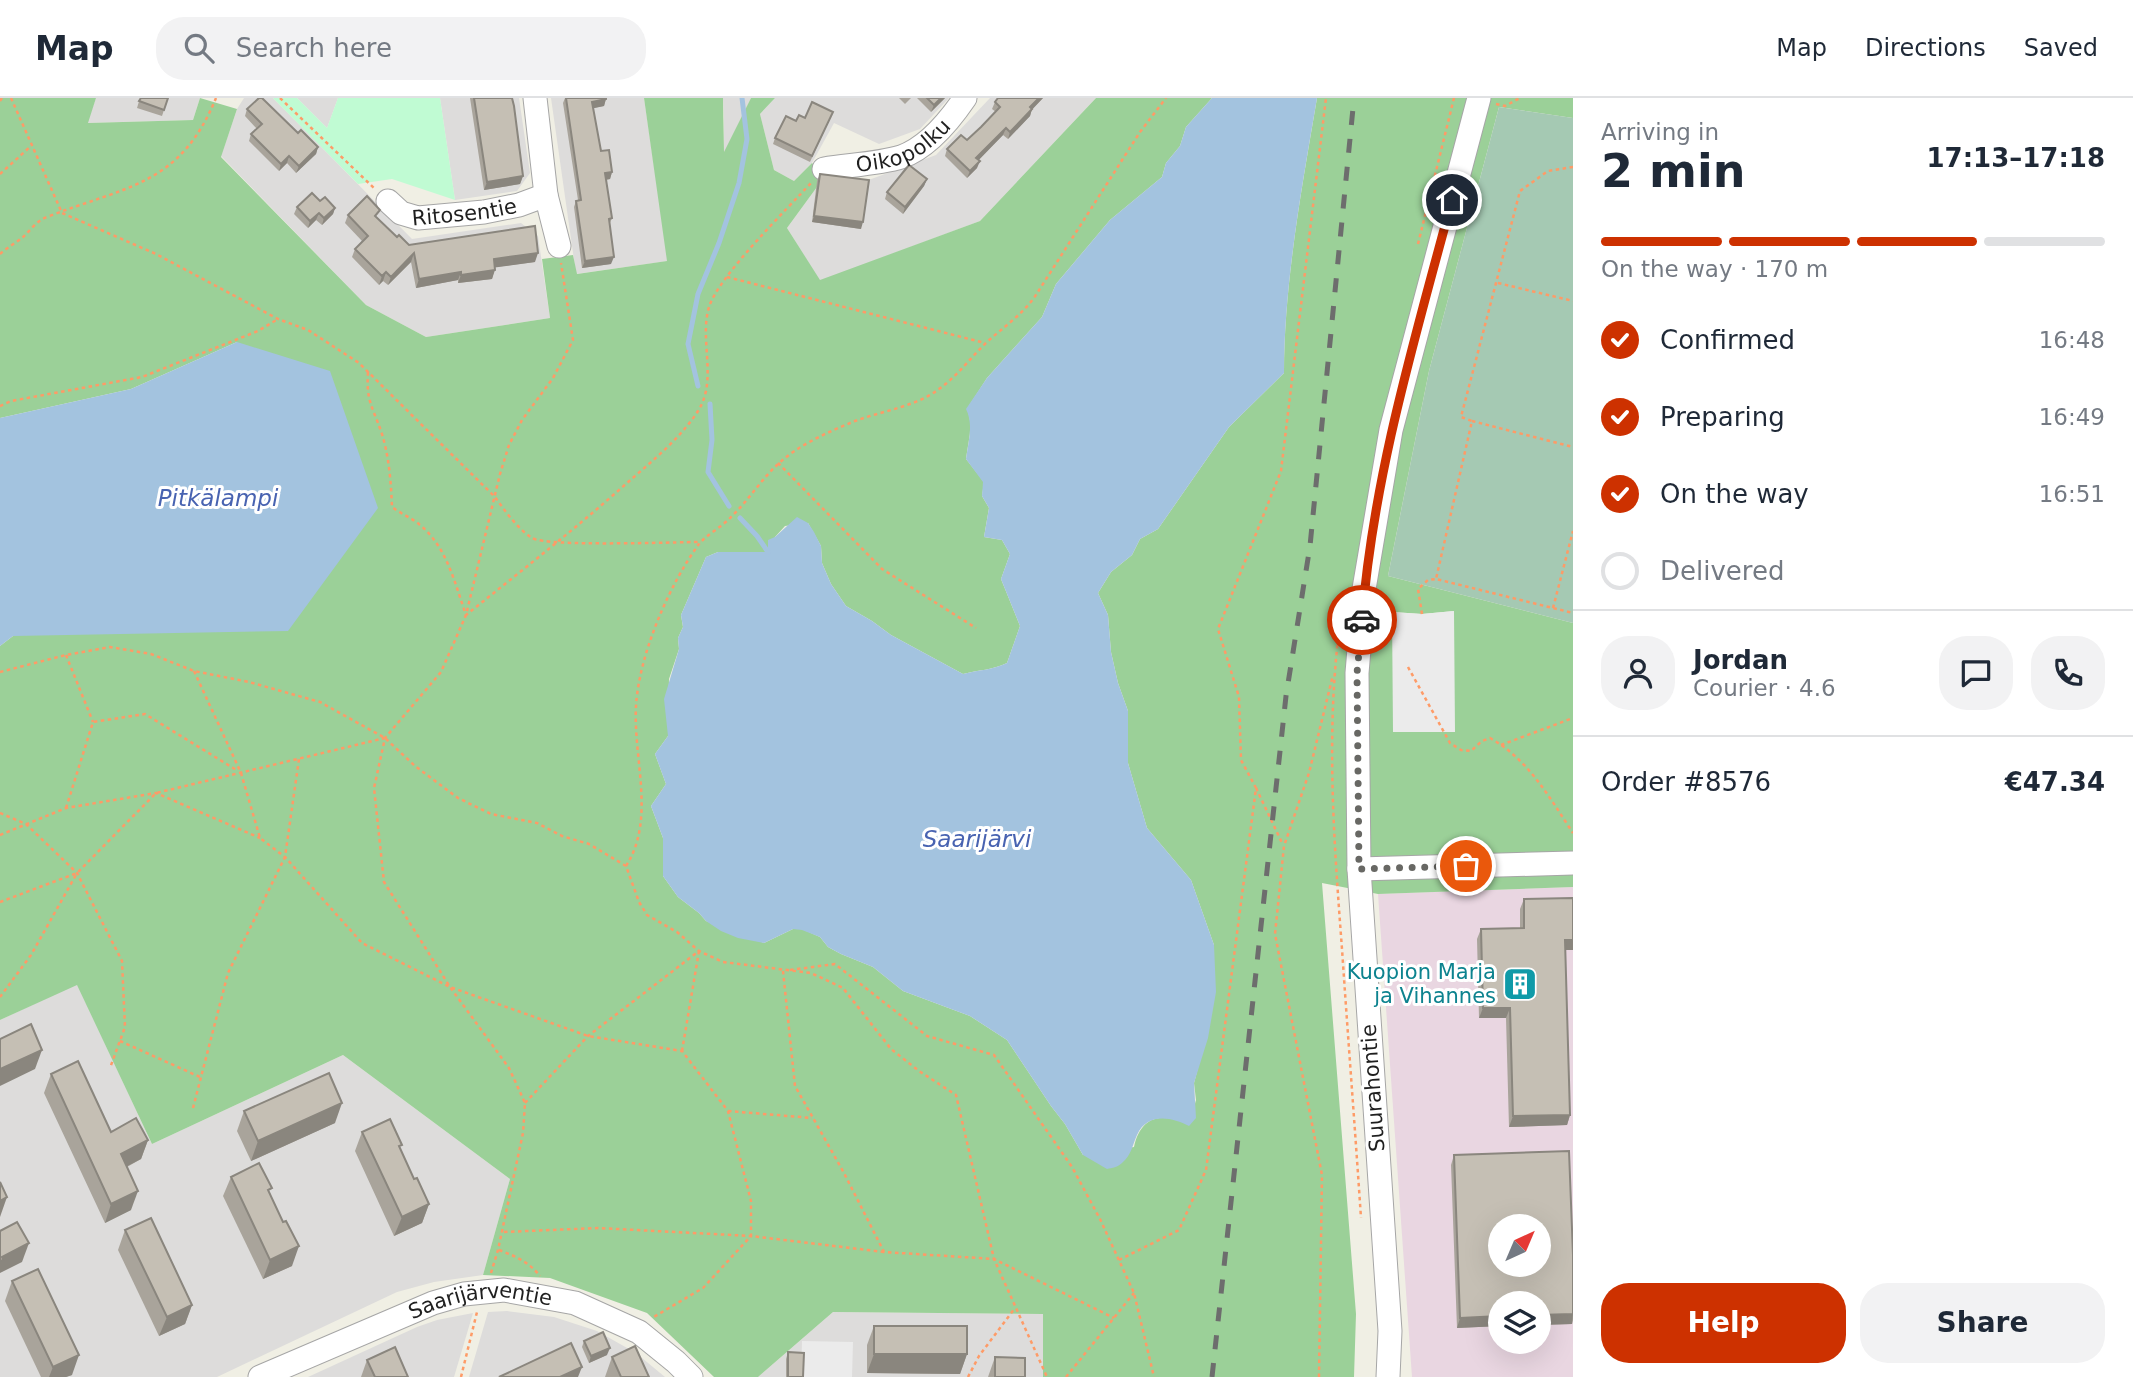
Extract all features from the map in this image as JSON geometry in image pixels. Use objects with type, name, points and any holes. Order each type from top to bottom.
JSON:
[{"type":"street","name":"Ritosentie","points":[[535,98],[546,195],[559,246]]},
{"type":"street","name":"Oikopolku","points":[[824,169],[901,156],[926,142],[965,98]]},
{"type":"street","name":"Suurahontie","points":[[1388,1377],[1390,1331],[1359,869],[1357,673],[1364,589],[1391,430],[1485,100]]},
{"type":"street","name":"Ritosentie","points":[[388,201],[401,212],[418,218],[484,212],[519,205],[546,195]]},
{"type":"street","points":[[1359,869],[1573,863]]},
{"type":"street","name":"Saarijärventie","points":[[260,1377],[433,1303],[464,1294],[504,1290],[575,1303],[639,1332],[691,1377]]},
{"type":"path","points":[[11,98],[62,213],[156,254],[278,319],[308,330],[359,363],[495,497],[512,520],[533,539],[558,542],[701,541]]},
{"type":"path","points":[[0,254],[44,218],[153,178],[186,151],[206,122],[216,98]]},
{"type":"path","points":[[280,98],[388,201]]},
{"type":"path","points":[[626,866],[636,848],[642,825],[636,744],[639,683],[663,611],[679,577],[701,541],[731,517],[778,463],[825,434],[932,393],[946,385],[986,343],[1025,310],[1134,142],[1166,98]]},
{"type":"path","points":[[1284,846],[1241,760],[1240,697],[1218,629],[1281,471],[1326,98]]},
{"type":"path","points":[[1485,100],[1505,106],[1520,98]]},
{"type":"path","points":[[0,174],[31,146]]},
{"type":"path","points":[[1573,167],[1548,170],[1520,191],[1461,417],[1573,447]]},
{"type":"path","points":[[466,615],[558,542],[687,427],[700,408],[706,389],[706,329],[709,305],[727,277],[824,169]]},
{"type":"path","points":[[491,1274],[523,1133],[525,1103],[509,1068],[450,987],[384,882],[374,788],[385,738],[441,672],[466,615],[499,474],[509,445],[522,420],[553,378],[573,340],[559,246]]},
{"type":"path","points":[[727,277],[986,343]]},
{"type":"path","points":[[1496,283],[1573,301]]},
{"type":"path","points":[[0,406],[11,401],[142,377],[258,331],[278,319]]},
{"type":"path","points":[[368,372],[369,406],[381,432],[391,477],[392,508],[420,525],[435,541],[447,560],[466,615]]},
{"type":"path","points":[[1436,579],[1472,421]]},
{"type":"path","points":[[778,463],[882,569],[976,628]]},
{"type":"path","points":[[1553,608],[1573,531]]},
{"type":"path","points":[[1422,614],[1418,589],[1428,580],[1436,579],[1573,613]]},
{"type":"path","points":[[0,672],[66,654],[110,647],[151,654],[194,671],[249,682],[320,702],[385,738],[415,766],[458,798],[491,814],[537,823],[562,836],[590,844],[626,866],[639,902],[648,915],[677,932],[699,951],[723,962],[783,972],[811,973],[843,988],[891,1049],[956,1095],[994,1259],[1047,1377]]},
{"type":"path","points":[[66,654],[93,722],[66,808]]},
{"type":"path","points":[[1408,667],[1450,743],[1461,750],[1471,751],[1490,738],[1501,745],[1535,774],[1573,833]]},
{"type":"path","points":[[1319,1377],[1322,1175],[1275,934],[1284,846],[1309,773],[1335,669]]},
{"type":"path","points":[[194,671],[241,773],[260,838]]},
{"type":"path","points":[[93,722],[145,714],[241,773]]},
{"type":"path","points":[[1501,745],[1573,718]]},
{"type":"path","points":[[0,835],[66,808],[156,793],[385,738]]},
{"type":"path","points":[[193,1108],[228,973],[285,857],[299,759]]},
{"type":"path","points":[[1119,1260],[1179,1230],[1206,1170],[1256,788]]},
{"type":"path","points":[[156,793],[260,838],[285,857],[362,943],[450,987],[587,1036],[682,1051],[728,1111],[751,1201],[751,1236],[703,1288],[647,1322]]},
{"type":"path","points":[[0,997],[31,956],[77,873],[156,793]]},
{"type":"path","points":[[0,813],[26,824],[77,873],[122,961],[125,1027],[110,1068]]},
{"type":"path","points":[[0,902],[77,873]]},
{"type":"path","points":[[525,1103],[587,1036],[699,951]]},
{"type":"path","points":[[682,1051],[699,951]]},
{"type":"path","points":[[783,972],[835,964],[927,1036],[994,1055],[1072,1167],[1119,1260],[1134,1293],[1154,1377]]},
{"type":"path","points":[[783,972],[794,1086],[844,1173],[884,1252]]},
{"type":"path","points":[[120,1041],[201,1077]]},
{"type":"path","points":[[728,1111],[813,1118]]},
{"type":"path","points":[[502,1232],[597,1228],[751,1236],[884,1252],[994,1259],[1114,1318]]},
{"type":"path","points":[[498,1250],[517,1256],[540,1277]]},
{"type":"path","points":[[1066,1377],[1134,1293]]},
{"type":"path","points":[[461,1377],[479,1306]]},
{"type":"path","points":[[968,1377],[979,1356],[1016,1308]]},
{"type":"shaded area","points":[[96,98],[200,98],[193,120],[87,123]]},
{"type":"shaded area","points":[[244,98],[273,98],[412,239],[521,223],[538,236],[550,318],[426,337],[366,305],[221,156],[237,109]]},
{"type":"shaded area","points":[[297,98],[338,98],[327,128]]},
{"type":"shaded area","points":[[440,98],[519,98],[530,173],[517,191],[455,200]]},
{"type":"shaded area","points":[[551,98],[644,98],[668,261],[576,274]]},
{"type":"shaded area","points":[[723,98],[751,98],[724,154],[724,117]]},
{"type":"shaded area","points":[[775,98],[949,98],[920,129],[879,144],[834,123],[812,163],[794,181],[774,170],[760,114]]},
{"type":"shaded area","points":[[990,98],[1096,98],[980,221],[820,281],[787,228],[825,176],[866,181],[936,155]]},
{"type":"shaded area","points":[[1454,611],[1455,732],[1393,732],[1392,612],[1422,614]]},
{"type":"shaded area","points":[[1573,887],[1573,1377],[1412,1377],[1378,894]]},
{"type":"shaded area","points":[[77,984],[152,1144],[343,1055],[510,1179],[483,1275],[434,1282],[397,1292],[217,1377],[0,1377],[0,1020]]},
{"type":"shaded area","points":[[507,1311],[554,1317],[597,1331],[636,1353],[665,1377],[469,1377],[488,1312]]},
{"type":"shaded area","points":[[833,1312],[1043,1314],[1043,1377],[758,1377]]},
{"type":"shaded area","points":[[473,1313],[454,1377],[308,1377],[417,1327]]},
{"type":"shaded area","points":[[802,1341],[853,1342],[852,1377],[801,1377]]},
{"type":"green space","points":[[0,98],[96,98],[88,123],[193,120],[200,98],[237,109],[221,157],[366,305],[426,337],[550,318],[542,259],[573,255],[577,274],[667,261],[644,98],[723,98],[724,152],[751,98],[775,98],[760,114],[774,170],[794,181],[812,163],[825,176],[787,228],[820,280],[980,221],[1096,98],[1212,98],[1186,127],[1180,146],[1166,163],[1162,177],[1110,220],[1056,284],[1042,317],[987,378],[967,409],[970,427],[966,459],[984,482],[982,496],[989,508],[984,537],[1002,540],[1010,554],[1001,579],[1020,626],[1007,663],[963,674],[891,635],[846,606],[831,584],[822,563],[821,546],[808,523],[785,526],[775,537],[768,552],[718,552],[706,557],[681,615],[683,627],[678,638],[679,649],[669,679],[668,736],[655,754],[666,784],[651,806],[663,838],[663,876],[678,897],[706,921],[764,943],[793,929],[802,929],[820,937],[828,947],[841,954],[873,967],[903,991],[970,1016],[1007,1040],[1083,1155],[1134,1147],[1142,1128],[1154,1119],[1170,1118],[1189,1125],[1196,1100],[1194,1083],[1199,1064],[1214,945],[1191,880],[1147,828],[1128,763],[1128,711],[1111,652],[1108,615],[1098,593],[1111,572],[1132,555],[1140,539],[1158,529],[1229,427],[1284,373],[1290,270],[1317,98],[1573,98],[1573,118],[1499,107],[1429,371],[1388,576],[1573,623],[1573,887],[1378,894],[1322,883],[1356,1314],[1354,1377],[1043,1377],[1043,1314],[833,1312],[758,1377],[714,1377],[647,1313],[550,1278],[483,1275],[510,1179],[343,1055],[152,1144],[77,985],[0,1020],[0,646],[13,636],[237,342],[131,389],[0,418]],"holes":[[[1454,611],[1394,732],[1393,612],[1422,614]]]},
{"type":"green space","points":[[273,98],[297,98],[327,128],[338,98],[440,98],[455,200],[392,179],[358,184]]},
{"type":"green space","points":[[1499,107],[1573,118],[1573,623],[1388,576],[1429,371]]},
{"type":"water","name":"Saarijärvi","points":[[1212,98],[1317,98],[1290,270],[1284,373],[1229,427],[1158,529],[1140,539],[1132,555],[1111,572],[1098,593],[1108,615],[1111,652],[1128,711],[1128,763],[1147,828],[1191,880],[1214,945],[1216,992],[1208,1038],[1194,1083],[1196,1118],[1189,1126],[1168,1119],[1147,1123],[1141,1128],[1125,1160],[1107,1169],[1083,1155],[1007,1040],[970,1016],[903,991],[873,967],[828,947],[820,937],[793,929],[764,943],[738,938],[706,921],[678,897],[663,876],[663,838],[651,806],[666,784],[655,754],[668,736],[664,699],[679,649],[678,638],[683,627],[681,615],[706,557],[718,552],[768,552],[768,540],[797,517],[808,523],[814,532],[821,546],[822,563],[831,584],[846,606],[891,635],[963,674],[1007,663],[1020,626],[1001,579],[1010,554],[1002,540],[984,537],[989,508],[982,496],[983,482],[966,459],[970,428],[966,409],[987,378],[1042,317],[1056,284],[1110,220],[1162,177],[1166,163],[1180,146],[1186,127]]},
{"type":"water","name":"Pitkälampi","points":[[237,342],[330,371],[378,508],[288,631],[13,636],[0,646],[0,418],[131,389]]},
{"type":"building","points":[[141,98],[168,98],[164,110],[139,101]]},
{"type":"building","points":[[259,98],[298,133],[301,130],[318,147],[299,166],[289,156],[281,164],[251,134],[262,124],[247,109]]},
{"type":"building","points":[[474,98],[512,98],[523,176],[487,182]]},
{"type":"building","points":[[566,98],[606,98],[592,102],[601,151],[609,150],[612,172],[605,173],[612,218],[609,219],[614,257],[585,261],[576,201],[581,200]]},
{"type":"building","points":[[927,98],[941,98],[934,105]]},
{"type":"building","points":[[998,98],[1039,98],[1010,132],[1006,128],[976,158],[980,161],[970,171],[947,149],[961,135],[967,140],[981,127],[1000,107],[995,102]]},
{"type":"building","points":[[812,102],[833,112],[812,156],[775,138],[786,116],[796,121],[799,115],[805,118]]},
{"type":"building","points":[[909,165],[927,179],[905,207],[887,192]]},
{"type":"building","points":[[820,174],[869,180],[863,222],[814,216]]},
{"type":"building","points":[[312,193],[320,201],[325,197],[335,208],[324,218],[319,213],[310,221],[297,207]]},
{"type":"building","points":[[367,196],[380,210],[375,216],[409,245],[535,226],[538,253],[494,259],[495,270],[419,279],[414,253],[391,277],[386,272],[382,276],[355,249],[368,236],[348,215]]},
{"type":"building","name":"Kuopion Marja ja Vihannes","points":[[1573,898],[1573,940],[1565,940],[1570,1115],[1513,1116],[1510,1008],[1483,1008],[1481,929],[1524,928],[1524,899]]},
{"type":"building","points":[[31,1024],[42,1050],[0,1069],[0,1039]]},
{"type":"building","points":[[78,1061],[111,1132],[136,1118],[148,1140],[121,1154],[138,1191],[111,1204],[51,1074]]},
{"type":"building","points":[[329,1073],[342,1103],[258,1141],[244,1111]]},
{"type":"building","points":[[390,1119],[414,1179],[417,1178],[429,1204],[402,1217],[362,1132]]},
{"type":"building","points":[[1569,1151],[1573,1314],[1551,1315],[1551,1291],[1488,1291],[1488,1317],[1460,1318],[1454,1155]]},
{"type":"building","points":[[259,1163],[272,1188],[268,1190],[283,1222],[286,1221],[299,1246],[270,1260],[231,1177]]},
{"type":"building","points":[[0,1182],[7,1197],[0,1201]]},
{"type":"building","points":[[151,1218],[192,1305],[167,1317],[125,1230]]},
{"type":"building","points":[[17,1222],[29,1243],[2,1257],[3,1260],[0,1261],[0,1231]]},
{"type":"building","points":[[38,1269],[79,1355],[53,1367],[12,1281]]},
{"type":"building","points":[[874,1326],[967,1326],[967,1354],[874,1354]]},
{"type":"building","points":[[603,1332],[610,1348],[591,1356],[584,1341]]},
{"type":"building","points":[[571,1343],[582,1367],[560,1377],[499,1377]]},
{"type":"building","points":[[635,1346],[649,1377],[621,1377],[612,1357]]},
{"type":"building","points":[[395,1347],[408,1377],[375,1377],[367,1360]]},
{"type":"building","points":[[788,1352],[804,1353],[803,1377],[788,1377]]},
{"type":"building","points":[[995,1357],[1025,1358],[1025,1377],[995,1377]]},
{"type":"waterway","points":[[698,386],[688,344],[698,294],[739,183],[747,139],[742,98]]},
{"type":"waterway","points":[[710,404],[712,440],[708,472],[729,506]]},
{"type":"waterway","points":[[740,518],[768,552]]},
{"type":"railway","points":[[1212,1377],[1286,696],[1310,546],[1354,98]]},
{"type":"way so far","points":[[1362,620],[1357,673],[1359,869],[1466,866]]},
{"type":"place","name":"Kuopion Marja ja Vihannes","points":[[1520,984]]},
{"type":"route","points":[[1362,620],[1364,589],[1391,430],[1452,200]]}]
